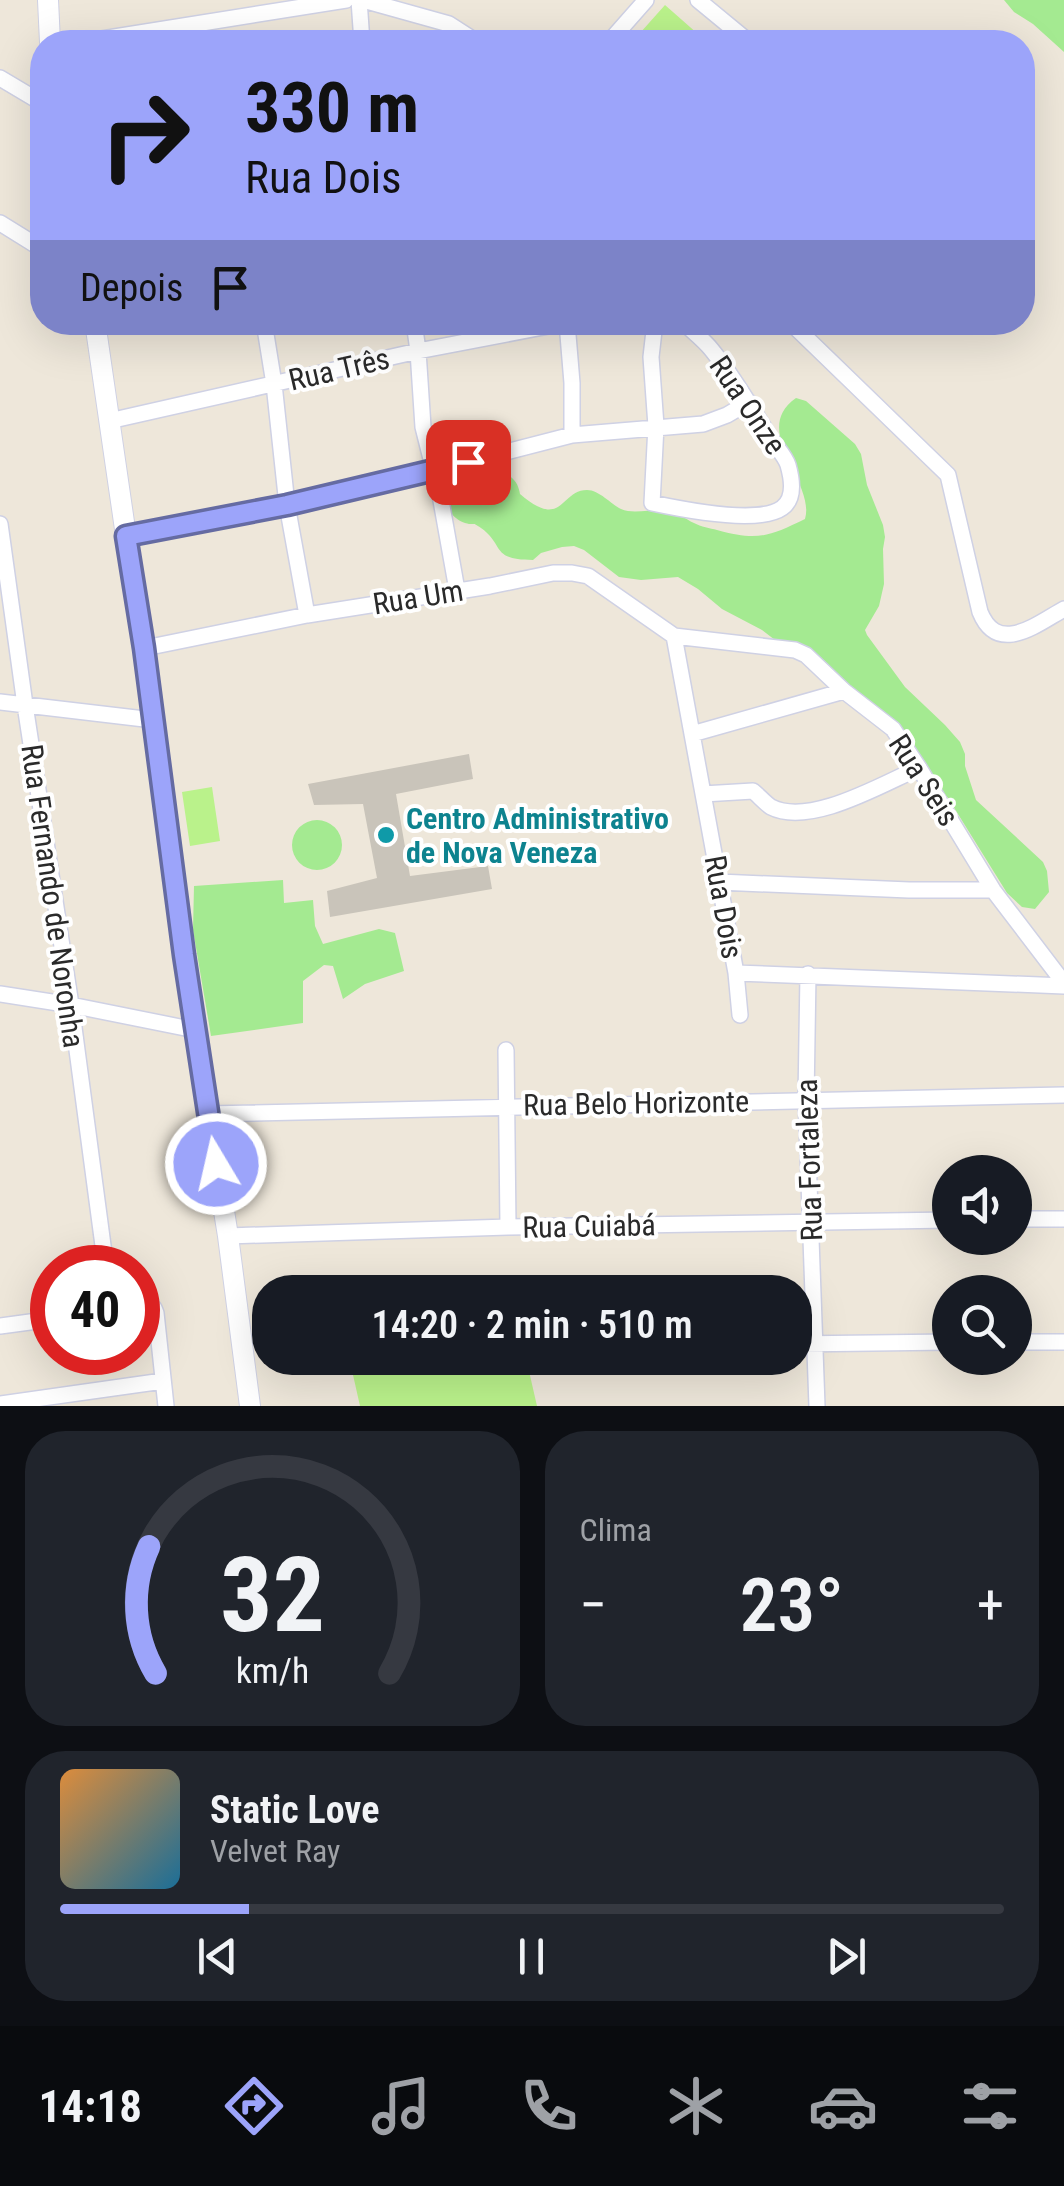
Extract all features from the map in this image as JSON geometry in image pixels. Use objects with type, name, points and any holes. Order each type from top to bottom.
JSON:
[{"type":"street","points":[[48,0],[49,30]]},
{"type":"street","points":[[158,30],[346,0]]},
{"type":"street","points":[[362,30],[361,0],[458,30]]},
{"type":"street","points":[[620,30],[646,0]]},
{"type":"street","points":[[698,0],[734,30]]},
{"type":"street","points":[[0,78],[30,96]]},
{"type":"street","points":[[0,223],[30,242]]},
{"type":"street","points":[[97,335],[250,1406]]},
{"type":"street","points":[[266,335],[287,505],[307,615]]},
{"type":"street","points":[[416,335],[423,427],[457,590]]},
{"type":"street","name":"Rua Três","points":[[109,421],[504,335]]},
{"type":"street","points":[[569,335],[572,435]]},
{"type":"street","points":[[654,335],[651,357],[656,426]]},
{"type":"street","name":"Rua Onze","points":[[656,426],[652,503],[692,512],[758,514],[777,511],[790,499],[787,462],[749,402],[697,335]]},
{"type":"street","points":[[803,335],[948,475],[980,612],[987,625],[1001,634],[1020,634],[1064,609]]},
{"type":"street","points":[[126,536],[287,505],[572,435],[703,424],[749,402]]},
{"type":"street","name":"Rua Fernando de Noronha","points":[[0,524],[103,1245]]},
{"type":"street","name":"Rua Um","points":[[144,648],[553,572],[588,576],[674,636]]},
{"type":"street","name":"Rua Seis","points":[[674,636],[795,650],[806,655],[893,729],[993,890],[1064,985]]},
{"type":"street","name":"Rua Dois","points":[[674,636],[736,973],[1064,985]]},
{"type":"street","points":[[692,734],[844,691]]},
{"type":"street","points":[[0,702],[153,720]]},
{"type":"street","points":[[703,794],[753,791],[771,807],[805,814],[920,768]]},
{"type":"street","points":[[719,882],[993,890]]},
{"type":"street","points":[[736,973],[740,1015]]},
{"type":"street","name":"Rua Fortaleza","points":[[808,974],[806,1100],[818,1406]]},
{"type":"street","points":[[0,994],[195,1030]]},
{"type":"street","points":[[506,1050],[508,1227]]},
{"type":"street","name":"Rua Belo Horizonte","points":[[208,1114],[1064,1095]]},
{"type":"street","points":[[1032,1219],[1064,1218]]},
{"type":"street","name":"Rua Cuiabá","points":[[228,1236],[932,1220]]},
{"type":"street","points":[[0,1326],[30,1322]]},
{"type":"street","points":[[812,1344],[932,1342]]},
{"type":"street","points":[[1032,1342],[1064,1342]]},
{"type":"street","points":[[160,1352],[166,1406]]},
{"type":"street","points":[[0,1404],[163,1381]]},
{"type":"green space","points":[[1004,0],[1064,0],[1064,52],[1014,12]]},
{"type":"green space","points":[[665,5],[693,30],[643,30]]},
{"type":"green space","points":[[796,398],[806,401],[855,444],[883,525],[884,584],[879,606],[865,630],[867,635],[905,687],[960,742],[976,800],[1043,862],[1049,892],[1035,909],[1022,907],[1007,893],[948,798],[860,694],[835,674],[722,609],[678,577],[619,577],[574,546],[541,553],[533,560],[510,557],[481,528],[460,521],[446,508],[444,498],[461,480],[497,471],[512,478],[520,494],[545,509],[560,506],[587,490],[626,511],[667,510],[700,526],[731,533],[771,533],[805,519],[802,489],[781,441],[779,426],[783,411]]},
{"type":"green space","points":[[212,787],[220,841],[190,846],[182,792]]},
{"type":"green space","points":[[317,820],[335,827],[342,845],[335,863],[317,870],[299,863],[292,845],[299,827]]},
{"type":"green space","points":[[283,880],[284,903],[313,900],[315,926],[323,944],[379,929],[395,933],[404,971],[365,984],[343,999],[333,966],[324,965],[303,981],[303,1023],[211,1036],[193,930],[194,886]]},
{"type":"green space","points":[[353,1375],[530,1375],[537,1406],[360,1406]]},
{"type":"building","name":"Centro Administrativo de Nova Veneza","points":[[469,754],[473,779],[396,794],[410,876],[488,866],[492,889],[330,917],[327,891],[377,878],[363,804],[314,805],[308,784]]},
{"type":"place","name":"Centro Administrativo de Nova Veneza","points":[[386,835]]},
{"type":"route","points":[[216,1164],[126,536],[287,505],[468,462]]}]
